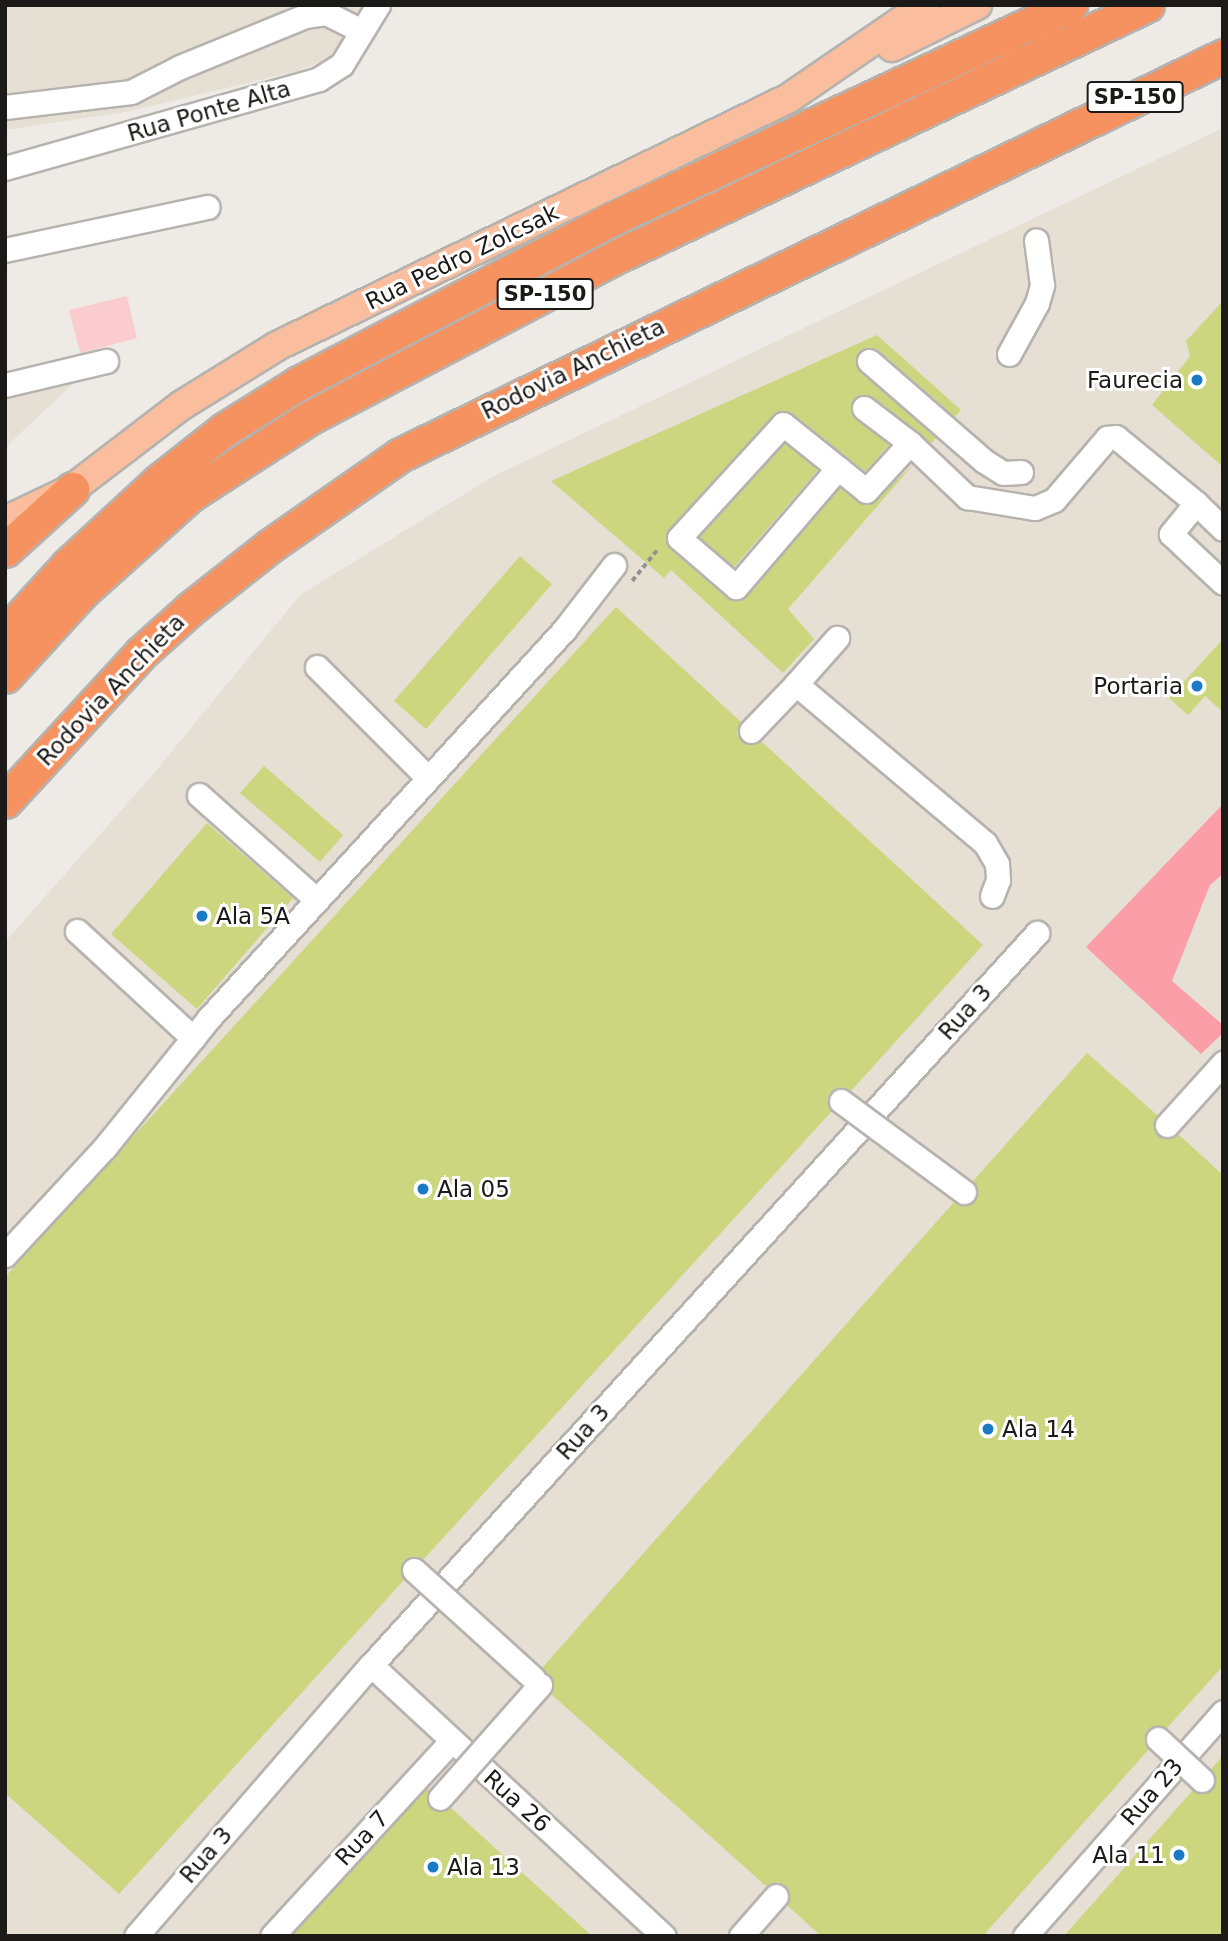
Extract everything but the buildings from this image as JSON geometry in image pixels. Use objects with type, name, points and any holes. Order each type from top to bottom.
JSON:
[{"type":"highway","name":"SP-150","points":[[5,634],[68,565],[159,481],[225,429],[299,383],[609,220],[1070,5]]},
{"type":"highway","name":"SP-150","points":[[5,676],[83,591],[190,495],[309,418],[622,254],[1147,5]]},
{"type":"highway","name":"Rodovia Anchieta","points":[[5,802],[141,653],[190,609],[271,545],[400,455],[1223,56]]},
{"type":"highway","points":[[1048,139],[1223,76]]},
{"type":"highway","points":[[9,537],[72,489]]},
{"type":"main road","name":"Rua Pedro Zolcsak","points":[[72,489],[182,405],[277,346],[789,98],[925,5]]},
{"type":"main road","points":[[789,98],[977,5]]},
{"type":"street","name":"Rua Ponte Alta","points":[[5,168],[319,79],[342,64],[378,5]]},
{"type":"street","points":[[5,107],[131,92],[180,66],[305,16],[326,13],[362,32]]},
{"type":"street","points":[[5,250],[207,207]]},
{"type":"street","points":[[1009,354],[1037,303],[1042,285],[1036,240]]},
{"type":"street","points":[[5,385],[106,361]]},
{"type":"street","points":[[869,361],[984,461],[1003,473],[1021,472]]},
{"type":"street","points":[[864,408],[910,443],[967,496],[1035,508],[1054,500],[1107,438],[1116,437],[1196,503],[1223,529]]},
{"type":"street","points":[[838,468],[736,587],[679,538],[783,424],[838,468],[866,491],[910,443]]},
{"type":"street","points":[[1196,503],[1171,534],[1223,583]]},
{"type":"street","points":[[5,1255],[104,1147],[193,1038],[564,630],[614,565]]},
{"type":"street","points":[[751,731],[837,638]]},
{"type":"street","points":[[317,667],[428,778]]},
{"type":"street","points":[[796,684],[975,835],[998,864],[998,880],[992,896]]},
{"type":"street","points":[[199,795],[317,900]]},
{"type":"street","points":[[77,931],[193,1038]]},
{"type":"street","name":"Rua 3","points":[[136,1936],[371,1665],[1037,933]]},
{"type":"street","points":[[1167,1125],[1223,1063]]},
{"type":"street","points":[[841,1101],[964,1192]]},
{"type":"street","points":[[414,1570],[537,1681],[440,1798]]},
{"type":"street","name":"Rua 26","points":[[371,1665],[664,1936]]},
{"type":"street","name":"Rua 23","points":[[1025,1936],[1223,1712]]},
{"type":"street","points":[[1158,1739],[1202,1780]]},
{"type":"street","name":"Rua 7","points":[[272,1936],[451,1741]]},
{"type":"street","points":[[741,1936],[776,1896]]},
{"type":"path","points":[[632,581],[659,549]]},
{"type":"shaded area","points":[[5,5],[364,5],[331,58],[297,71],[131,111],[5,130]]},
{"type":"shaded area","points":[[1223,128],[1223,1936],[5,1936],[5,942],[154,773],[300,595],[492,477]]},
{"type":"shaded area","points":[[127,296],[137,338],[80,353],[69,310]]},
{"type":"shaded area","points":[[77,380],[10,443],[5,448],[5,396]]},
{"type":"shaded area","points":[[1223,804],[1223,874],[1210,885],[1172,981],[1223,1025],[1223,1033],[1201,1054],[1086,947]]},
{"type":"place","name":"Faurecia","points":[[1197,380]]},
{"type":"place","name":"Portaria","points":[[1197,686]]},
{"type":"place","name":"Ala 5A","points":[[202,916]]},
{"type":"place","name":"Ala 05","points":[[423,1189]]},
{"type":"place","name":"Ala 14","points":[[988,1429]]},
{"type":"place","name":"Ala 11","points":[[1179,1855]]},
{"type":"place","name":"Ala 13","points":[[433,1867]]}]
